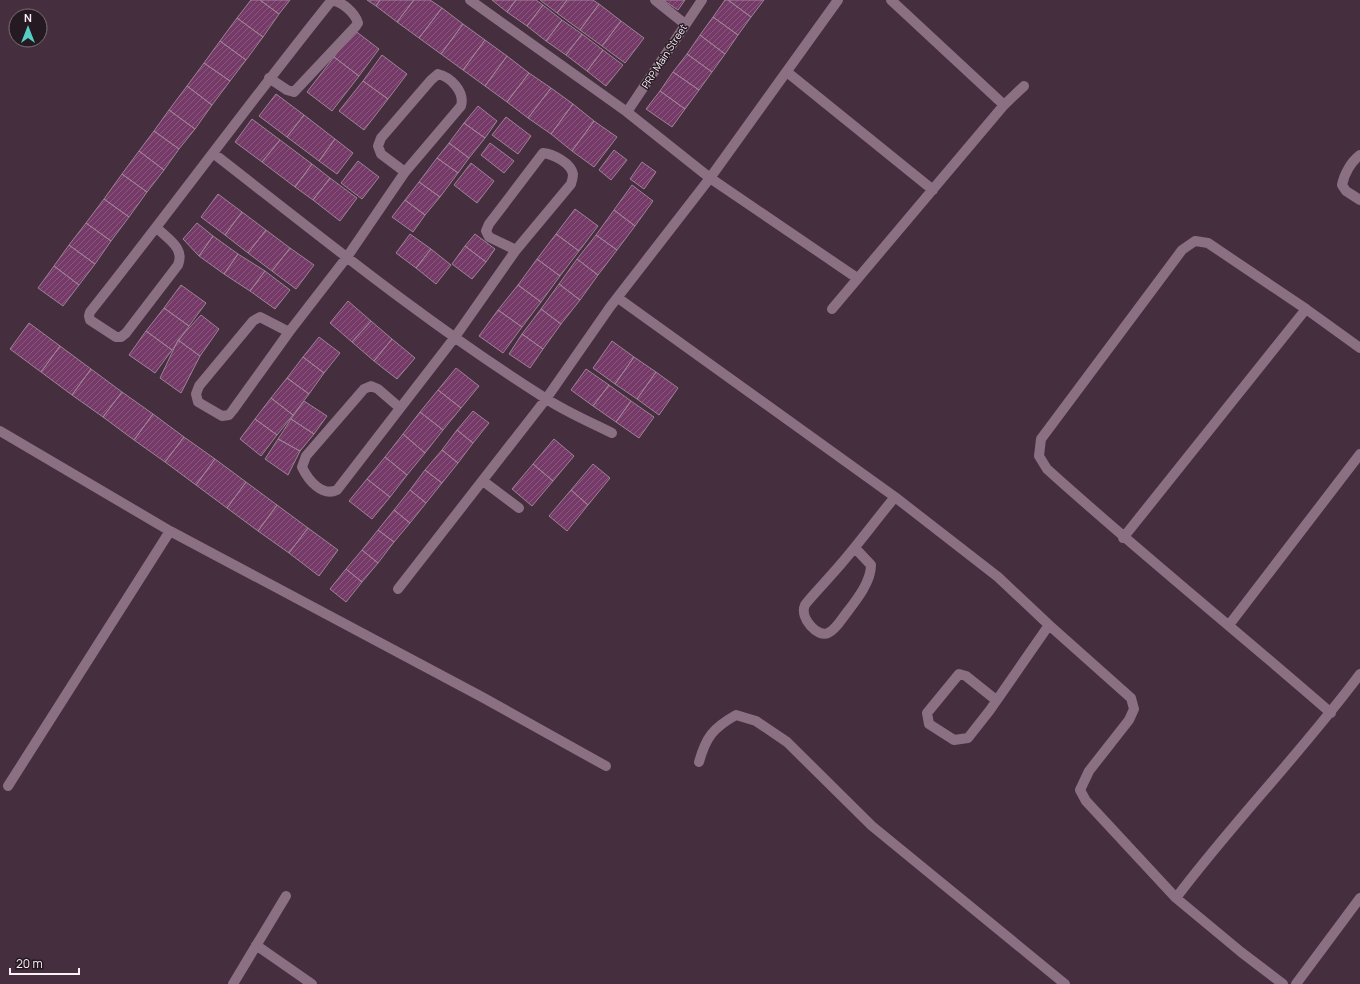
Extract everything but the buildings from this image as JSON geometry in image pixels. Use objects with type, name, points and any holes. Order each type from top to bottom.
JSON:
[{"type":"street","points":[[157,228],[180,251],[180,262],[126,333],[121,337],[116,337],[90,320],[90,312],[157,228],[269,78],[331,1],[336,0],[342,2],[358,23],[294,92],[287,90],[269,78]]},
{"type":"street","points":[[470,0],[627,112],[710,178],[857,278]]},
{"type":"street","points":[[655,0],[685,24]]},
{"type":"street","name":"PRP Main Street","points":[[627,112],[702,0]]},
{"type":"street","points":[[398,589],[546,399],[618,298],[710,178],[838,0]]},
{"type":"street","points":[[891,0],[1004,105]]},
{"type":"street","points":[[787,72],[933,190]]},
{"type":"street","points":[[289,332],[260,317],[253,321],[199,386],[196,394],[198,402],[222,416],[229,415],[289,332],[347,258],[405,172],[461,106],[463,98],[460,92],[446,76],[438,74],[431,80],[381,138],[378,146],[381,154],[405,172]]},
{"type":"street","points":[[832,309],[1004,105],[1024,86]]},
{"type":"street","points":[[213,152],[347,258],[455,337],[546,399],[612,433]]},
{"type":"street","points":[[400,408],[378,389],[371,386],[364,389],[306,456],[302,467],[306,476],[323,491],[330,493],[337,490],[455,337],[516,250],[571,184],[573,175],[570,168],[552,154],[543,153],[489,224],[486,231],[489,237],[516,250]]},
{"type":"street","points":[[1360,155],[1353,162],[1343,177],[1342,186],[1346,191],[1360,200]]},
{"type":"street","points":[[1331,713],[1229,625],[1124,538],[1047,469],[1039,456],[1041,439],[1182,250],[1195,241],[1208,243],[1306,309],[1360,348]]},
{"type":"street","points":[[618,298],[894,497],[998,576],[1049,625],[1131,698],[1134,709],[1129,720],[1089,771],[1080,790],[1086,801],[1176,898],[1241,952],[1283,984]]},
{"type":"street","points":[[1124,538],[1306,309]]},
{"type":"street","points":[[0,431],[170,531],[482,697],[606,766]]},
{"type":"street","points":[[1229,625],[1360,454]]},
{"type":"street","points":[[483,481],[520,508]]},
{"type":"street","points":[[855,548],[871,565],[871,573],[865,586],[841,621],[828,633],[823,634],[808,625],[804,617],[805,604],[855,548],[894,497]]},
{"type":"street","points":[[8,786],[170,531]]},
{"type":"street","points":[[996,700],[966,676],[959,674],[927,713],[929,724],[954,740],[968,738],[996,700],[1049,625]]},
{"type":"street","points":[[1176,898],[1204,861],[1331,713],[1360,674]]},
{"type":"street","points":[[699,762],[704,744],[720,724],[736,715],[756,721],[787,742],[872,826],[1065,984]]},
{"type":"street","points":[[233,984],[286,896]]},
{"type":"street","points":[[1296,984],[1360,898]]},
{"type":"street","points":[[256,945],[312,984]]}]
